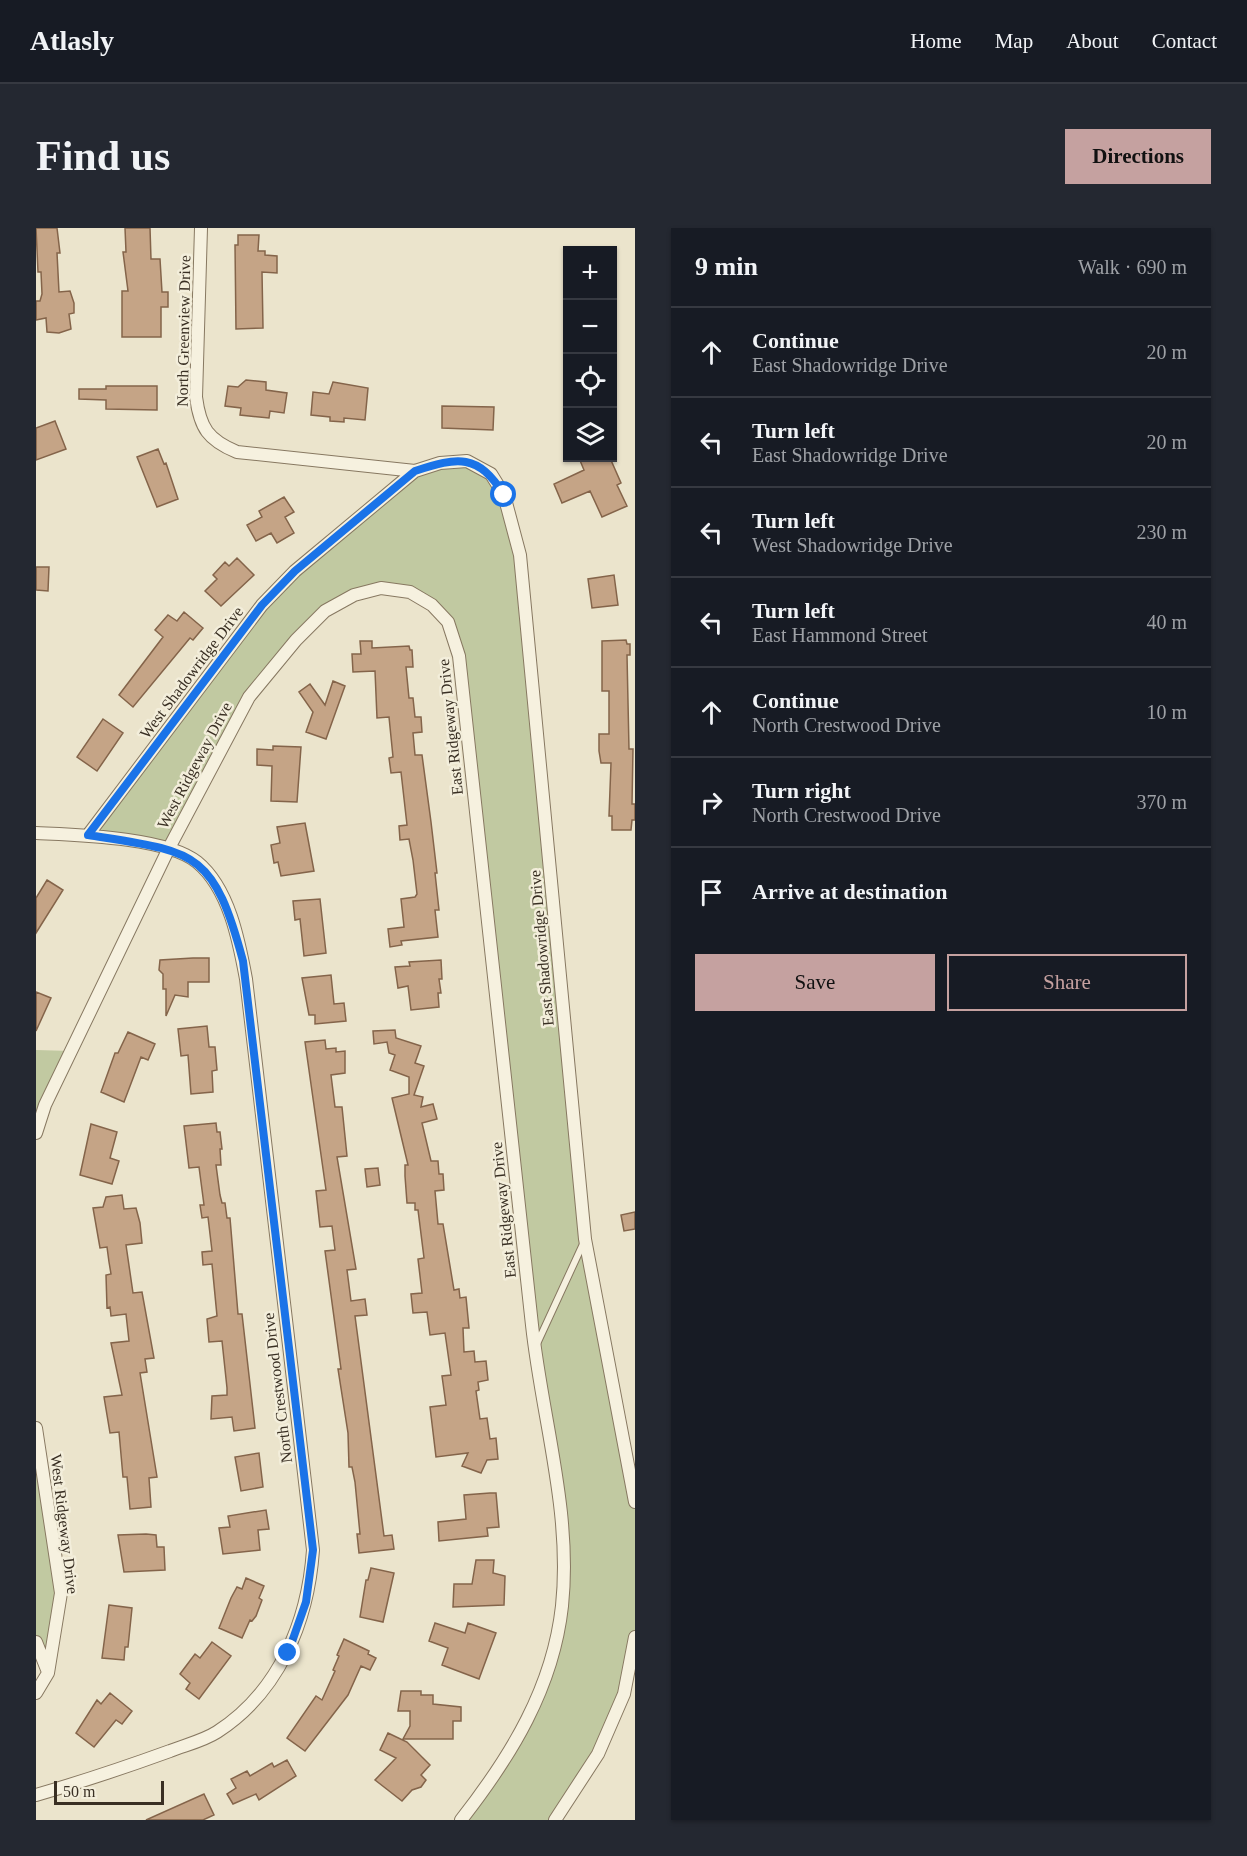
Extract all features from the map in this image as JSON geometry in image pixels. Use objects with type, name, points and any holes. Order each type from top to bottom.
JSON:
[{"type":"street","name":"North Greenview Drive","points":[[201,228],[196,397],[199,416],[206,432],[219,445],[237,452],[415,471]]},
{"type":"street","name":"East Shadowridge Drive","points":[[415,471],[440,463],[467,461],[491,474],[504,495],[513,522],[520,555],[585,1239],[635,1502]]},
{"type":"street","name":"West Shadowridge Drive","points":[[88,835],[262,605],[295,571],[415,471]]},
{"type":"street","name":"West Ridgeway Drive","points":[[36,1133],[50,1094],[169,848],[249,697],[296,640],[325,611],[354,595],[381,588],[410,592]]},
{"type":"street","name":"East Ridgeway Drive","points":[[410,592],[432,605],[448,622],[459,656],[535,1350],[564,1534],[562,1605],[551,1664],[528,1722],[495,1777],[461,1820]]},
{"type":"street","name":"North Crestwood Drive","points":[[36,833],[88,835],[169,848],[196,862],[215,881],[230,917],[243,961],[313,1550],[311,1580],[306,1602],[288,1653],[257,1698],[241,1714],[215,1734],[115,1772],[36,1795]]},
{"type":"street","name":"West Ridgeway Drive","points":[[36,1428],[60,1593],[48,1673],[36,1693]]},
{"type":"street","points":[[555,1820],[598,1754],[624,1694],[635,1637]]},
{"type":"street","points":[[36,1642],[48,1673]]},
{"type":"lane","points":[[535,1350],[585,1239]]},
{"type":"green space","points":[[467,461],[491,474],[513,522],[585,1239],[635,1502],[635,1637],[624,1694],[555,1820],[461,1820],[495,1777],[551,1664],[564,1534],[535,1350],[459,656],[432,605],[381,588],[325,611],[249,697],[169,848],[88,835],[262,605],[415,471]]},
{"type":"green space","points":[[36,1050],[71,1051],[36,1133]]},
{"type":"green space","points":[[36,1428],[61,1593],[48,1673],[36,1642]]},
{"type":"building","points":[[36,228],[57,228],[60,253],[57,253],[59,292],[70,291],[74,303],[74,313],[69,314],[71,329],[59,333],[47,332],[46,318],[36,320],[36,301],[40,301],[42,294],[41,272],[38,272]]},
{"type":"building","points":[[125,228],[150,228],[151,259],[160,259],[162,292],[168,292],[168,307],[161,307],[161,337],[122,337],[122,291],[128,291],[123,252],[126,252]]},
{"type":"building","points":[[238,235],[259,235],[258,251],[265,251],[265,255],[277,256],[277,273],[262,272],[263,328],[236,329],[235,245],[238,245]]},
{"type":"building","points":[[246,380],[266,382],[266,390],[287,393],[284,413],[270,411],[269,418],[240,415],[241,408],[225,406],[228,386],[238,387]]},
{"type":"building","points":[[333,382],[368,388],[365,420],[344,418],[344,422],[330,421],[330,417],[311,415],[313,392],[329,394]]},
{"type":"building","points":[[106,386],[157,386],[157,410],[106,409],[106,400],[79,399],[79,389],[106,389]]},
{"type":"building","points":[[442,406],[494,407],[493,430],[442,428]]},
{"type":"building","points":[[55,421],[66,449],[36,460],[36,428]]},
{"type":"building","points":[[158,449],[164,464],[166,463],[178,499],[157,507],[137,457]]},
{"type":"building","points":[[581,462],[612,462],[621,483],[617,485],[627,506],[602,517],[590,491],[562,503],[554,484],[584,470]]},
{"type":"building","points":[[284,497],[294,512],[285,517],[294,533],[277,543],[271,533],[256,541],[247,525],[262,517],[259,511]]},
{"type":"building","points":[[237,558],[254,575],[221,606],[205,591],[217,579],[213,575],[225,562],[229,566]]},
{"type":"building","points":[[36,567],[49,567],[48,591],[36,590]]},
{"type":"building","points":[[614,575],[618,605],[592,608],[588,579]]},
{"type":"building","points":[[184,612],[203,628],[193,640],[190,638],[133,707],[119,695],[163,637],[155,630],[168,615],[177,621]]},
{"type":"building","points":[[626,640],[627,644],[630,644],[630,655],[627,655],[629,749],[633,749],[632,804],[635,804],[635,820],[632,820],[631,830],[612,830],[612,816],[609,816],[611,763],[601,763],[599,751],[599,734],[609,734],[609,691],[602,691],[602,641]]},
{"type":"building","points":[[360,641],[372,641],[372,648],[409,646],[412,650],[413,667],[406,667],[409,698],[413,698],[415,717],[421,717],[422,732],[413,733],[415,755],[422,755],[437,873],[435,873],[439,910],[435,910],[438,937],[401,941],[402,945],[390,947],[388,929],[404,927],[401,899],[415,897],[417,894],[409,839],[400,840],[399,826],[407,825],[401,772],[391,773],[389,758],[393,757],[389,717],[377,718],[375,671],[353,672],[352,654],[361,654]]},
{"type":"building","points":[[333,681],[345,686],[326,739],[306,732],[313,712],[299,692],[310,684],[325,705]]},
{"type":"building","points":[[103,719],[123,733],[97,771],[77,757]]},
{"type":"building","points":[[273,746],[301,747],[297,802],[271,801],[272,766],[257,765],[257,749],[273,750]]},
{"type":"building","points":[[305,823],[314,871],[281,876],[278,862],[274,863],[271,845],[280,843],[277,827]]},
{"type":"building","points":[[47,880],[63,890],[36,933],[36,898]]},
{"type":"building","points":[[320,899],[326,953],[304,956],[300,919],[295,920],[293,901]]},
{"type":"building","points":[[209,958],[209,982],[188,982],[188,997],[175,995],[166,1016],[166,989],[163,989],[163,974],[159,970],[160,960]]},
{"type":"building","points":[[441,960],[442,979],[439,979],[441,993],[438,993],[439,1007],[411,1010],[408,986],[398,988],[395,967],[410,966],[409,962]]},
{"type":"building","points":[[331,975],[334,1004],[344,1003],[346,1021],[315,1024],[315,1015],[309,1015],[302,978]]},
{"type":"building","points":[[36,992],[51,998],[36,1031]]},
{"type":"building","points":[[207,1026],[209,1047],[215,1047],[217,1070],[212,1071],[213,1092],[191,1094],[188,1055],[181,1056],[178,1029]]},
{"type":"building","points":[[395,1030],[396,1038],[421,1046],[415,1063],[424,1066],[414,1095],[423,1097],[421,1107],[433,1104],[437,1119],[422,1123],[431,1161],[438,1161],[439,1174],[443,1174],[444,1190],[435,1191],[438,1224],[443,1224],[454,1290],[459,1289],[460,1298],[466,1297],[469,1328],[463,1328],[464,1352],[474,1351],[475,1362],[486,1361],[488,1380],[478,1382],[479,1390],[476,1391],[480,1419],[487,1418],[490,1439],[496,1438],[498,1459],[487,1460],[481,1473],[462,1466],[468,1453],[436,1457],[430,1407],[446,1405],[442,1376],[451,1375],[445,1333],[430,1335],[427,1312],[413,1313],[411,1294],[422,1293],[418,1259],[424,1258],[418,1210],[415,1210],[415,1203],[407,1203],[405,1165],[408,1165],[392,1098],[409,1094],[409,1077],[390,1070],[395,1055],[389,1053],[387,1042],[374,1044],[373,1031]]},
{"type":"building","points":[[128,1032],[155,1044],[148,1060],[141,1057],[124,1102],[101,1092],[115,1053],[118,1053]]},
{"type":"building","points":[[325,1040],[326,1049],[336,1048],[336,1052],[345,1051],[345,1073],[331,1075],[335,1107],[342,1107],[347,1156],[337,1157],[356,1269],[347,1270],[351,1301],[365,1299],[367,1315],[355,1316],[384,1536],[392,1535],[394,1549],[359,1553],[357,1534],[360,1534],[355,1482],[352,1467],[349,1467],[348,1433],[338,1369],[341,1369],[325,1251],[335,1250],[332,1226],[320,1227],[316,1191],[326,1190],[305,1042]]},
{"type":"building","points":[[216,1123],[217,1132],[220,1132],[222,1149],[220,1149],[221,1165],[216,1165],[222,1203],[225,1203],[227,1218],[230,1218],[238,1314],[242,1314],[255,1428],[234,1431],[232,1417],[211,1419],[212,1396],[227,1395],[227,1388],[222,1341],[209,1342],[207,1319],[217,1316],[212,1264],[203,1265],[202,1252],[212,1251],[208,1217],[202,1218],[200,1205],[204,1205],[199,1167],[189,1168],[184,1126]]},
{"type":"building","points":[[91,1124],[117,1132],[110,1158],[119,1161],[112,1184],[80,1175]]},
{"type":"building","points":[[378,1168],[380,1185],[367,1187],[365,1169]]},
{"type":"building","points":[[122,1195],[124,1209],[136,1208],[140,1223],[142,1243],[126,1245],[133,1293],[142,1292],[154,1358],[145,1359],[147,1372],[140,1373],[157,1477],[149,1478],[151,1507],[130,1509],[127,1477],[123,1477],[119,1432],[110,1433],[104,1397],[122,1395],[111,1343],[129,1341],[126,1314],[111,1316],[110,1307],[107,1308],[106,1275],[111,1274],[107,1247],[100,1248],[93,1208],[103,1207],[106,1197]]},
{"type":"building","points":[[635,1212],[635,1229],[624,1231],[621,1215]]},
{"type":"building","points":[[259,1453],[263,1487],[241,1491],[235,1457]]},
{"type":"building","points":[[496,1493],[499,1527],[487,1528],[488,1536],[439,1541],[438,1522],[466,1519],[464,1495]]},
{"type":"building","points":[[266,1510],[269,1529],[258,1530],[260,1550],[223,1554],[219,1528],[230,1527],[228,1516]]},
{"type":"building","points":[[118,1535],[156,1535],[157,1547],[164,1547],[165,1570],[124,1572]]},
{"type":"building","points":[[476,1560],[494,1560],[493,1573],[505,1576],[504,1605],[453,1607],[454,1584],[472,1584]]},
{"type":"building","points":[[371,1568],[394,1573],[383,1622],[360,1617],[366,1580],[368,1580]]},
{"type":"building","points":[[246,1578],[264,1586],[256,1616],[252,1621],[250,1620],[242,1638],[219,1628],[231,1598],[237,1587],[242,1589]]},
{"type":"building","points":[[109,1605],[132,1608],[128,1647],[125,1647],[124,1660],[102,1658]]},
{"type":"building","points":[[435,1623],[465,1633],[468,1623],[496,1633],[479,1679],[442,1665],[448,1648],[429,1641]]},
{"type":"building","points":[[344,1639],[369,1651],[368,1654],[376,1658],[370,1670],[361,1666],[348,1695],[305,1751],[287,1738],[316,1696],[322,1700],[335,1671],[333,1670],[339,1656],[337,1655]]},
{"type":"building","points":[[212,1642],[231,1656],[199,1699],[186,1689],[190,1683],[180,1674],[195,1654],[200,1658]]},
{"type":"building","points":[[401,1691],[421,1691],[421,1695],[433,1695],[433,1704],[461,1707],[461,1721],[453,1721],[453,1739],[403,1739],[410,1726],[410,1711],[398,1711]]},
{"type":"building","points":[[110,1693],[132,1711],[122,1724],[116,1720],[94,1747],[76,1733],[97,1700],[101,1704]]},
{"type":"building","points":[[388,1733],[407,1742],[430,1765],[421,1775],[426,1780],[421,1787],[412,1790],[402,1801],[375,1780],[396,1758],[380,1750]]},
{"type":"building","points":[[287,1760],[296,1776],[259,1800],[256,1794],[233,1804],[227,1794],[236,1788],[231,1779],[247,1771],[250,1776],[272,1763],[274,1767]]},
{"type":"building","points":[[204,1794],[214,1815],[203,1820],[146,1820]]},
{"type":"route","points":[[288,1653],[306,1602],[311,1580],[313,1550],[243,961],[230,917],[215,881],[196,862],[169,848],[88,835],[262,605],[295,571],[415,471],[440,463],[467,461],[491,474],[504,495]]}]
